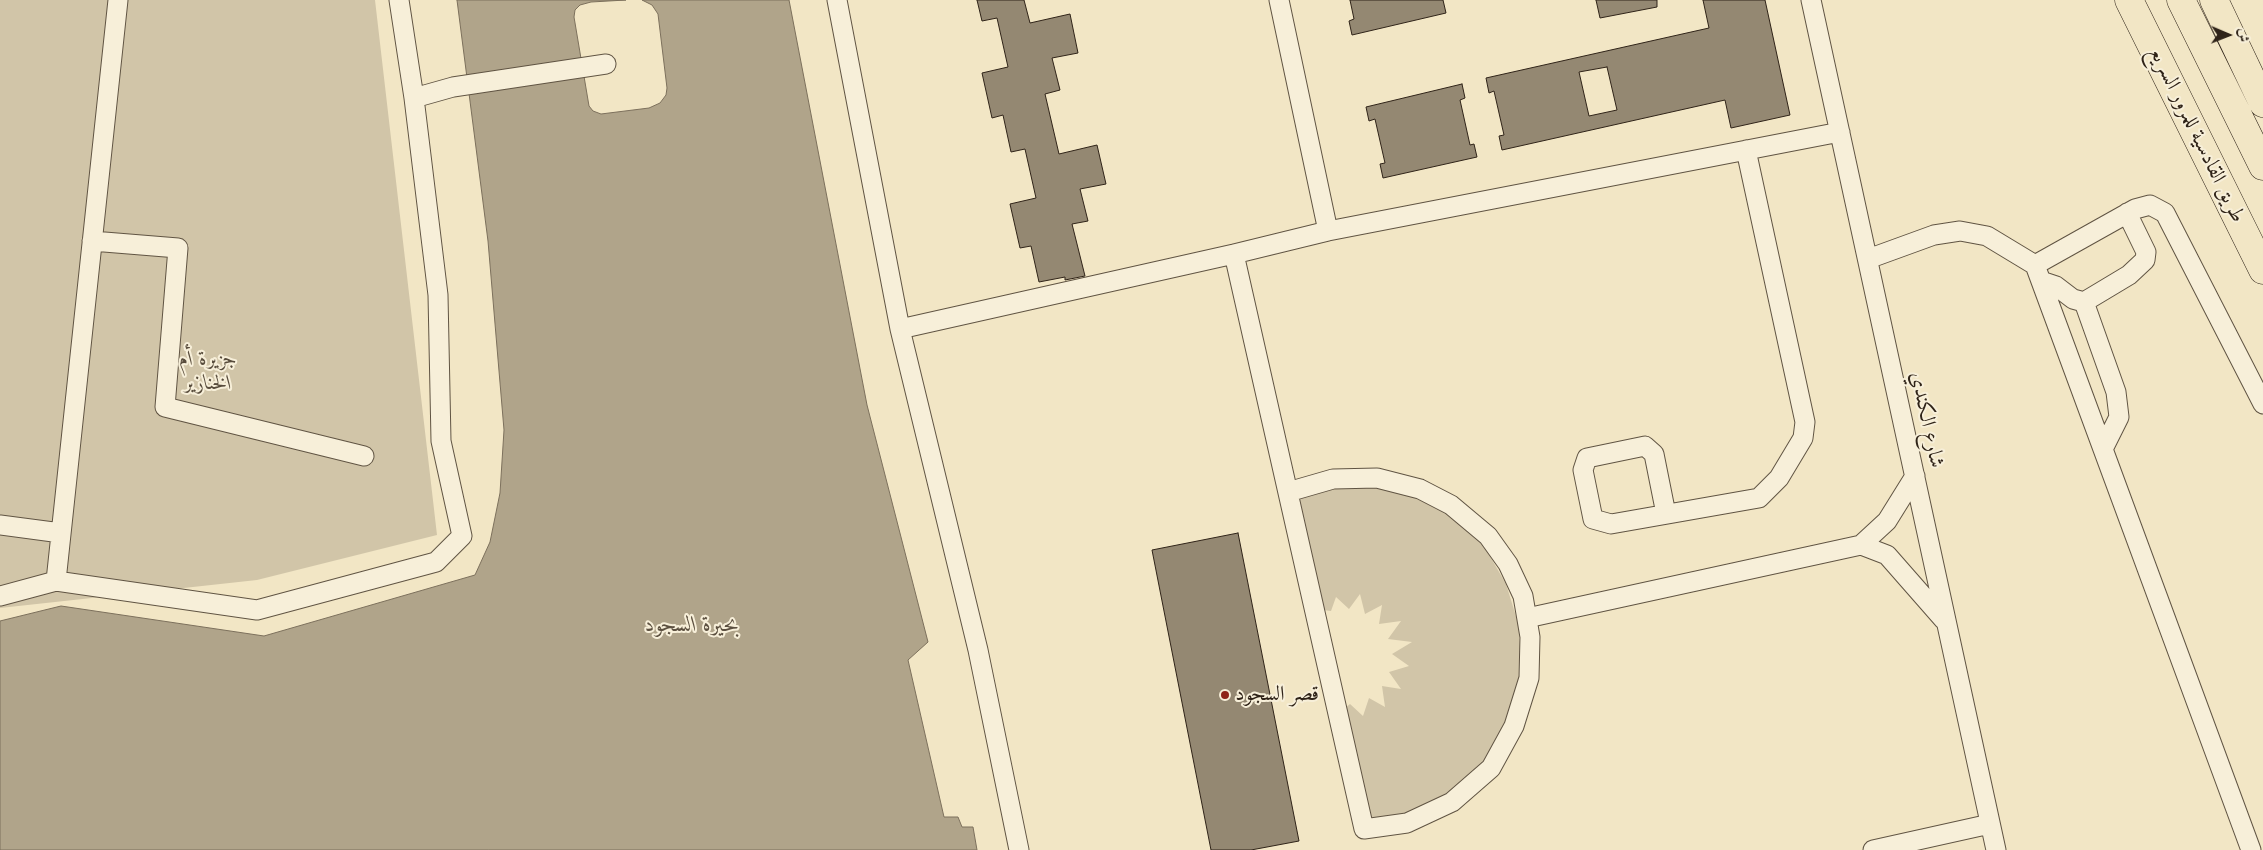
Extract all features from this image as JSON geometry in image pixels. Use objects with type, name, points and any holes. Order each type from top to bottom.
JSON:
[{"type":"highway","name":"طريق القادسية للمرور السريع","points":[[2129,0],[2263,270]]},
{"type":"highway","points":[[2181,0],[2263,166]]},
{"type":"highway","points":[[2214,0],[2263,103]]},
{"type":"street","points":[[56,580],[118,0]]},
{"type":"street","points":[[0,596],[56,580],[257,610],[436,562],[462,536],[441,441],[438,295],[414,98],[399,0]]},
{"type":"street","points":[[837,0],[900,329],[978,650],[1019,850]]},
{"type":"street","points":[[1279,0],[1328,231]]},
{"type":"street","name":"شارع الكندي","points":[[1811,0],[1996,850]]},
{"type":"street","points":[[414,98],[453,86],[606,64]]},
{"type":"street","points":[[900,329],[1328,231],[1840,132]]},
{"type":"street","points":[[1666,514],[1654,454],[1645,446],[1587,458],[1583,470],[1593,519],[1611,524],[1759,498],[1779,478],[1803,438],[1805,422],[1746,150]]},
{"type":"street","points":[[2038,273],[2127,214],[2150,205],[2165,213],[2263,404]]},
{"type":"street","points":[[1868,259],[1934,235],[1960,231],[1987,236],[2073,299],[2084,302],[2129,275],[2145,260],[2146,252],[2127,214]]},
{"type":"street","points":[[92,242],[178,248],[165,407],[364,456]]},
{"type":"street","points":[[1234,254],[1364,829],[1407,823],[1452,802],[1491,768],[1514,726],[1529,678],[1530,637],[1523,596],[1508,564],[1488,536],[1451,505],[1420,489],[1377,478],[1333,479],[1288,492]]},
{"type":"street","points":[[2038,273],[2251,850]]},
{"type":"street","points":[[2084,302],[2116,392],[2119,417],[2103,449]]},
{"type":"street","points":[[1527,618],[1861,545],[1887,522],[1915,476]]},
{"type":"street","points":[[0,525],[61,533]]},
{"type":"street","points":[[1861,545],[1887,555],[1947,622]]},
{"type":"street","points":[[1873,850],[1990,824]]},
{"type":"green space","name":"جزيرة أم الخنازير","points":[[0,0],[375,0],[437,535],[257,580],[0,608]]},
{"type":"green space","points":[[1370,485],[1415,491],[1453,514],[1484,546],[1506,584],[1519,626],[1521,670],[1513,714],[1494,754],[1464,786],[1399,817],[1367,820],[1344,709],[1350,704],[1363,716],[1369,698],[1385,707],[1382,686],[1401,689],[1389,672],[1409,666],[1392,654],[1412,642],[1388,639],[1401,621],[1379,624],[1382,605],[1365,614],[1360,594],[1349,609],[1336,597],[1331,611],[1323,610],[1299,498],[1321,489]]},
{"type":"water","name":"بحيرة السجود","points":[[457,0],[626,0],[591,2],[580,5],[575,10],[574,17],[589,106],[593,111],[601,114],[649,108],[660,103],[666,95],[667,88],[658,14],[652,5],[642,0],[789,0],[867,405],[928,642],[908,660],[944,817],[958,817],[962,827],[973,827],[977,850],[0,850],[0,621],[61,606],[264,636],[475,575],[490,542],[500,493],[504,430],[488,241]]},
{"type":"building","points":[[977,0],[1024,0],[1030,23],[1070,14],[1078,53],[1052,58],[1060,90],[1045,94],[1059,154],[1097,145],[1106,184],[1080,189],[1088,221],[1072,224],[1085,276],[1065,280],[1065,277],[1039,282],[1031,246],[1020,248],[1010,204],[1036,198],[1025,149],[1011,152],[1003,115],[992,118],[982,73],[1008,67],[997,18],[982,21]]},
{"type":"building","points":[[1350,0],[1443,0],[1446,13],[1352,35],[1349,21],[1354,19]]},
{"type":"building","points":[[1596,0],[1657,0],[1657,7],[1600,18]]},
{"type":"building","points":[[1703,0],[1765,0],[1790,115],[1731,128],[1725,100],[1502,150],[1499,136],[1504,135],[1494,91],[1489,93],[1486,78],[1709,28]],"holes":[[[1607,67],[1617,110],[1589,116],[1579,72]]]},
{"type":"building","points":[[1462,84],[1465,98],[1460,100],[1470,145],[1474,144],[1477,157],[1383,178],[1380,164],[1385,163],[1375,119],[1369,121],[1366,107]]},
{"type":"building","name":"قصر السجود","points":[[1238,533],[1299,841],[1251,850],[1211,850],[1152,550]]},
{"type":"place","name":"قصر السجود","points":[[1225,695]]}]
